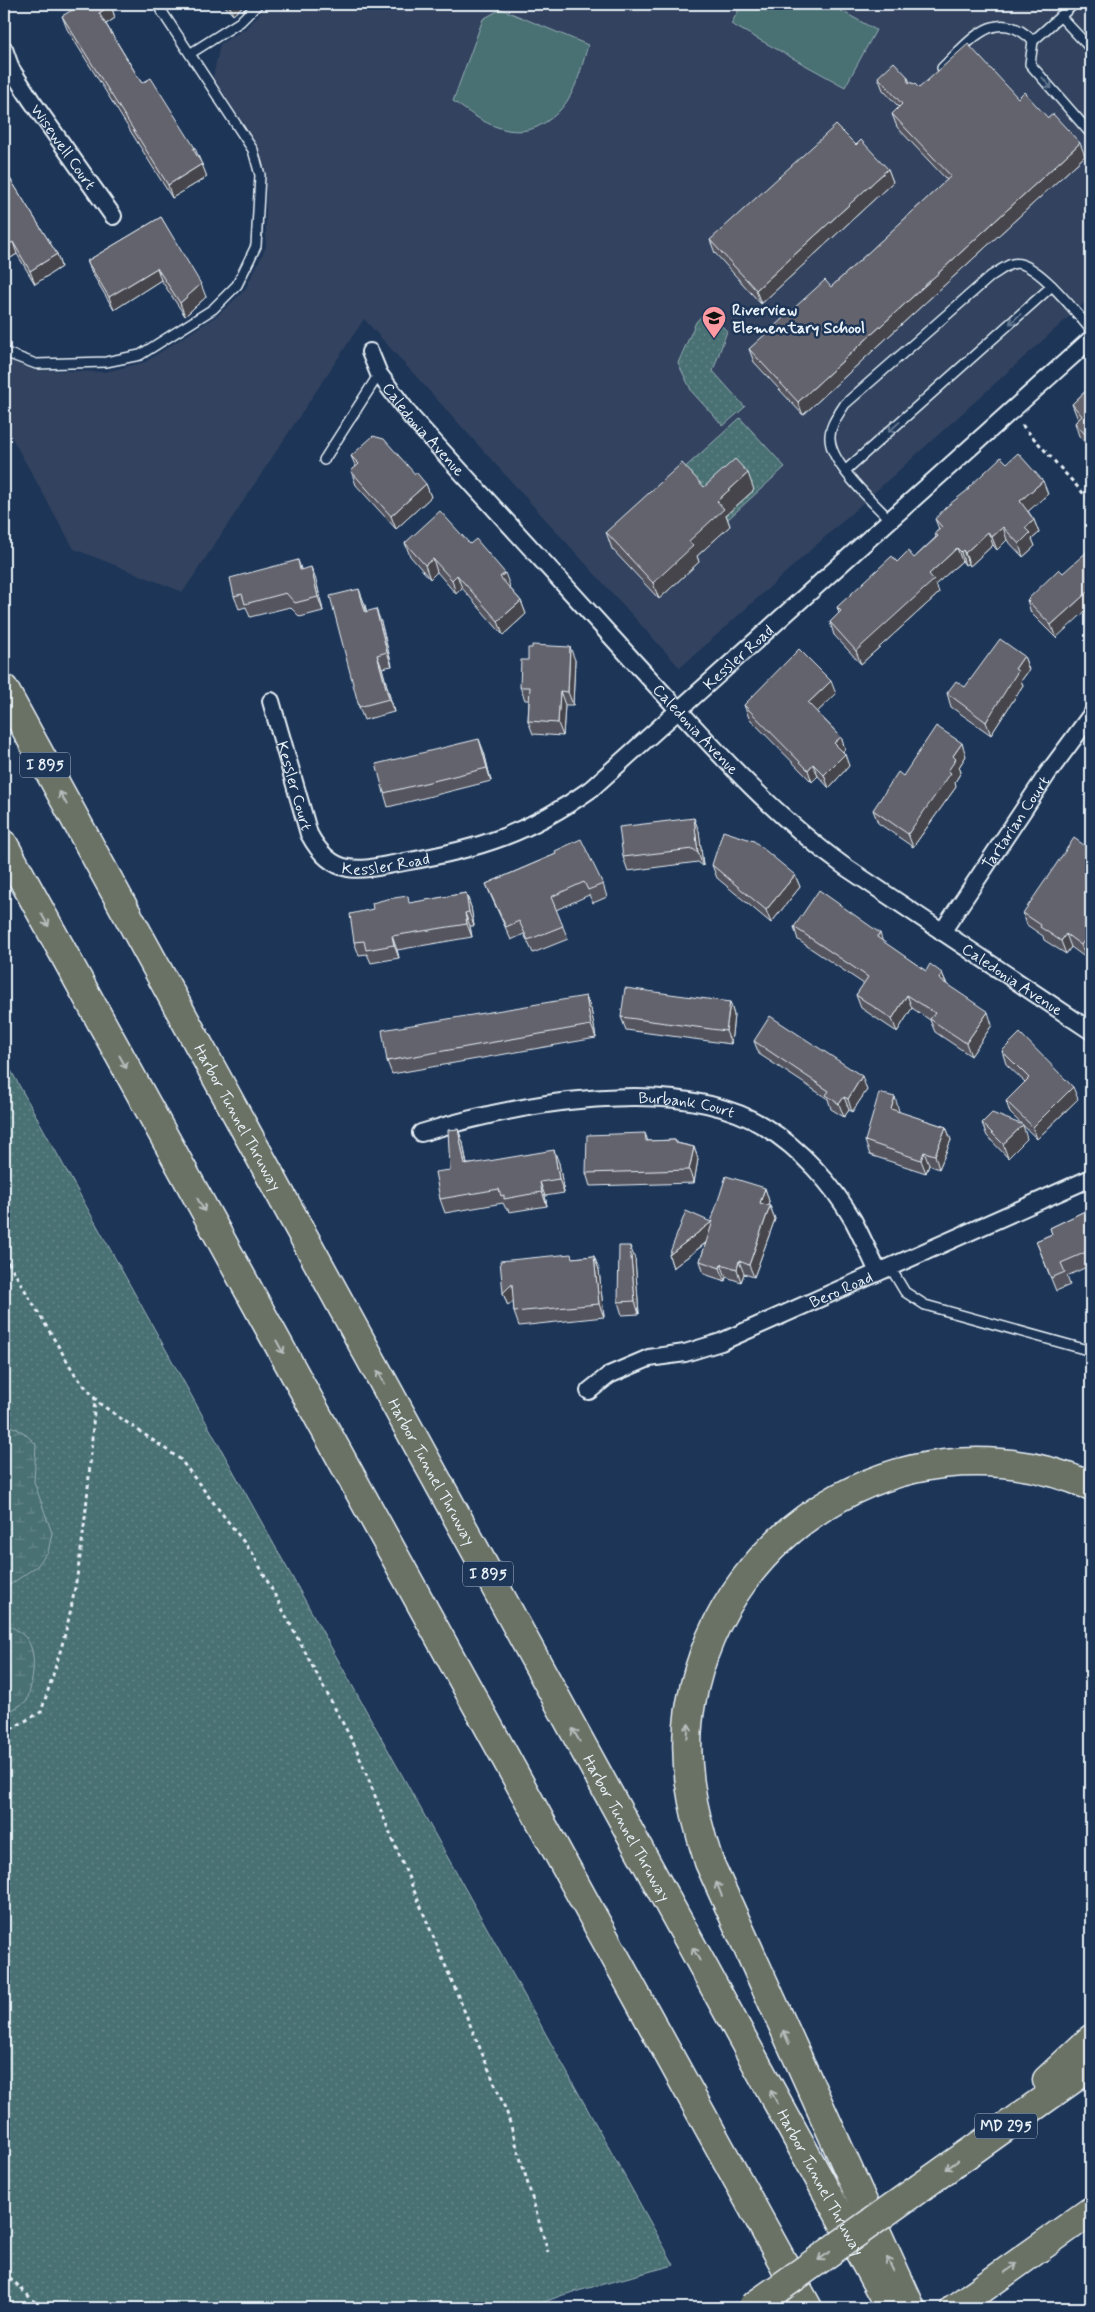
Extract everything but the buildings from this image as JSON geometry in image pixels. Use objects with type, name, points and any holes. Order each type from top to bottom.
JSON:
[{"type":"highway","name":"Harbor Tunnel Thruway","points":[[4,689],[890,2308]]},
{"type":"highway","points":[[4,845],[808,2308]]},
{"type":"highway","points":[[911,2308],[709,1862],[692,1801],[688,1768],[688,1735],[691,1703],[699,1670],[710,1638],[739,1587],[773,1545],[791,1529],[834,1499],[888,1476],[938,1464],[967,1461],[1024,1465],[1056,1472],[1091,1486]]},
{"type":"highway","points":[[977,2147],[1091,2039]]},
{"type":"highway","name":"MD 295","points":[[751,2308],[1091,2066]]},
{"type":"highway","points":[[963,2302],[1091,2211]]},
{"type":"street","name":"Wisewell Court","points":[[4,49],[11,69],[31,100],[113,216]]},
{"type":"street","name":"Kessler Road","points":[[332,861],[346,868],[363,869],[463,851],[516,833],[562,810],[591,789],[1091,339]]},
{"type":"street","name":"Caledonia Avenue","points":[[370,352],[379,374],[412,418],[678,709],[751,786],[806,838],[844,866],[1091,1032]]},
{"type":"street","name":"Kessler Court","points":[[271,701],[309,834],[315,845],[332,861]]},
{"type":"street","name":"Tartarian Court","points":[[942,932],[1048,773],[1091,715]]},
{"type":"street","name":"Burbank Court","points":[[421,1133],[501,1112],[587,1099],[673,1098],[704,1103],[739,1113],[766,1127],[791,1147],[817,1172],[853,1220],[884,1269]]},
{"type":"street","name":"Bero Road","points":[[589,1390],[609,1375],[649,1358],[685,1354],[721,1342],[1091,1178]]},
{"type":"lane","points":[[4,352],[36,364],[106,362],[140,354],[213,309],[237,285],[256,246],[260,175],[253,150],[157,4]]},
{"type":"lane","points":[[190,54],[240,22],[258,4]]},
{"type":"lane","points":[[1074,4],[1033,41],[1030,64],[1091,134]]},
{"type":"lane","points":[[1060,16],[1091,49]]},
{"type":"lane","points":[[937,72],[976,35],[991,26],[1007,24],[1024,33],[1033,41]]},
{"type":"lane","points":[[889,519],[836,458],[830,439],[834,422],[845,404],[991,276],[1013,263],[1027,264],[1040,273],[1091,330]]},
{"type":"lane","points":[[846,470],[1052,286]]},
{"type":"lane","points":[[324,460],[379,374]]},
{"type":"lane","points":[[884,1269],[905,1292],[925,1305],[1091,1351]]},
{"type":"path","points":[[1010,412],[1091,502]]},
{"type":"path","points":[[4,1255],[76,1376],[100,1404],[180,1460],[253,1554],[356,1748],[507,2113],[548,2252]]},
{"type":"path","points":[[4,1733],[42,1712],[57,1664],[73,1599],[86,1517],[95,1397]]},
{"type":"path","points":[[4,2272],[41,2308]]},
{"type":"shaded area","name":"Riverview Elementary School","points":[[270,4],[1091,4],[1091,297],[680,668],[364,319],[183,592],[74,549],[4,424],[4,359],[34,370],[105,372],[145,362],[218,315],[245,290],[266,247],[266,175],[258,149],[213,77],[220,44],[245,29]]},
{"type":"green space","points":[[742,4],[829,4],[876,30],[845,87],[731,24]]},
{"type":"green space","points":[[501,9],[588,45],[577,82],[566,103],[549,120],[528,130],[509,130],[494,126],[453,101],[483,19]]},
{"type":"green space","points":[[706,311],[727,331],[713,371],[745,407],[723,426],[692,392],[678,363],[696,322]]},
{"type":"green space","points":[[740,418],[785,467],[726,521],[681,471]]},
{"type":"green space","points":[[4,1058],[674,2265],[563,2295],[528,2308],[4,2308]]},
{"type":"green space","points":[[4,1423],[23,1432],[36,1444],[34,1482],[52,1533],[48,1552],[37,1566],[4,1589]]},
{"type":"green space","points":[[4,1621],[26,1638],[32,1652],[33,1669],[27,1701],[4,1715]]},
{"type":"place","name":"Riverview Elementary School","points":[[714,339]]}]
